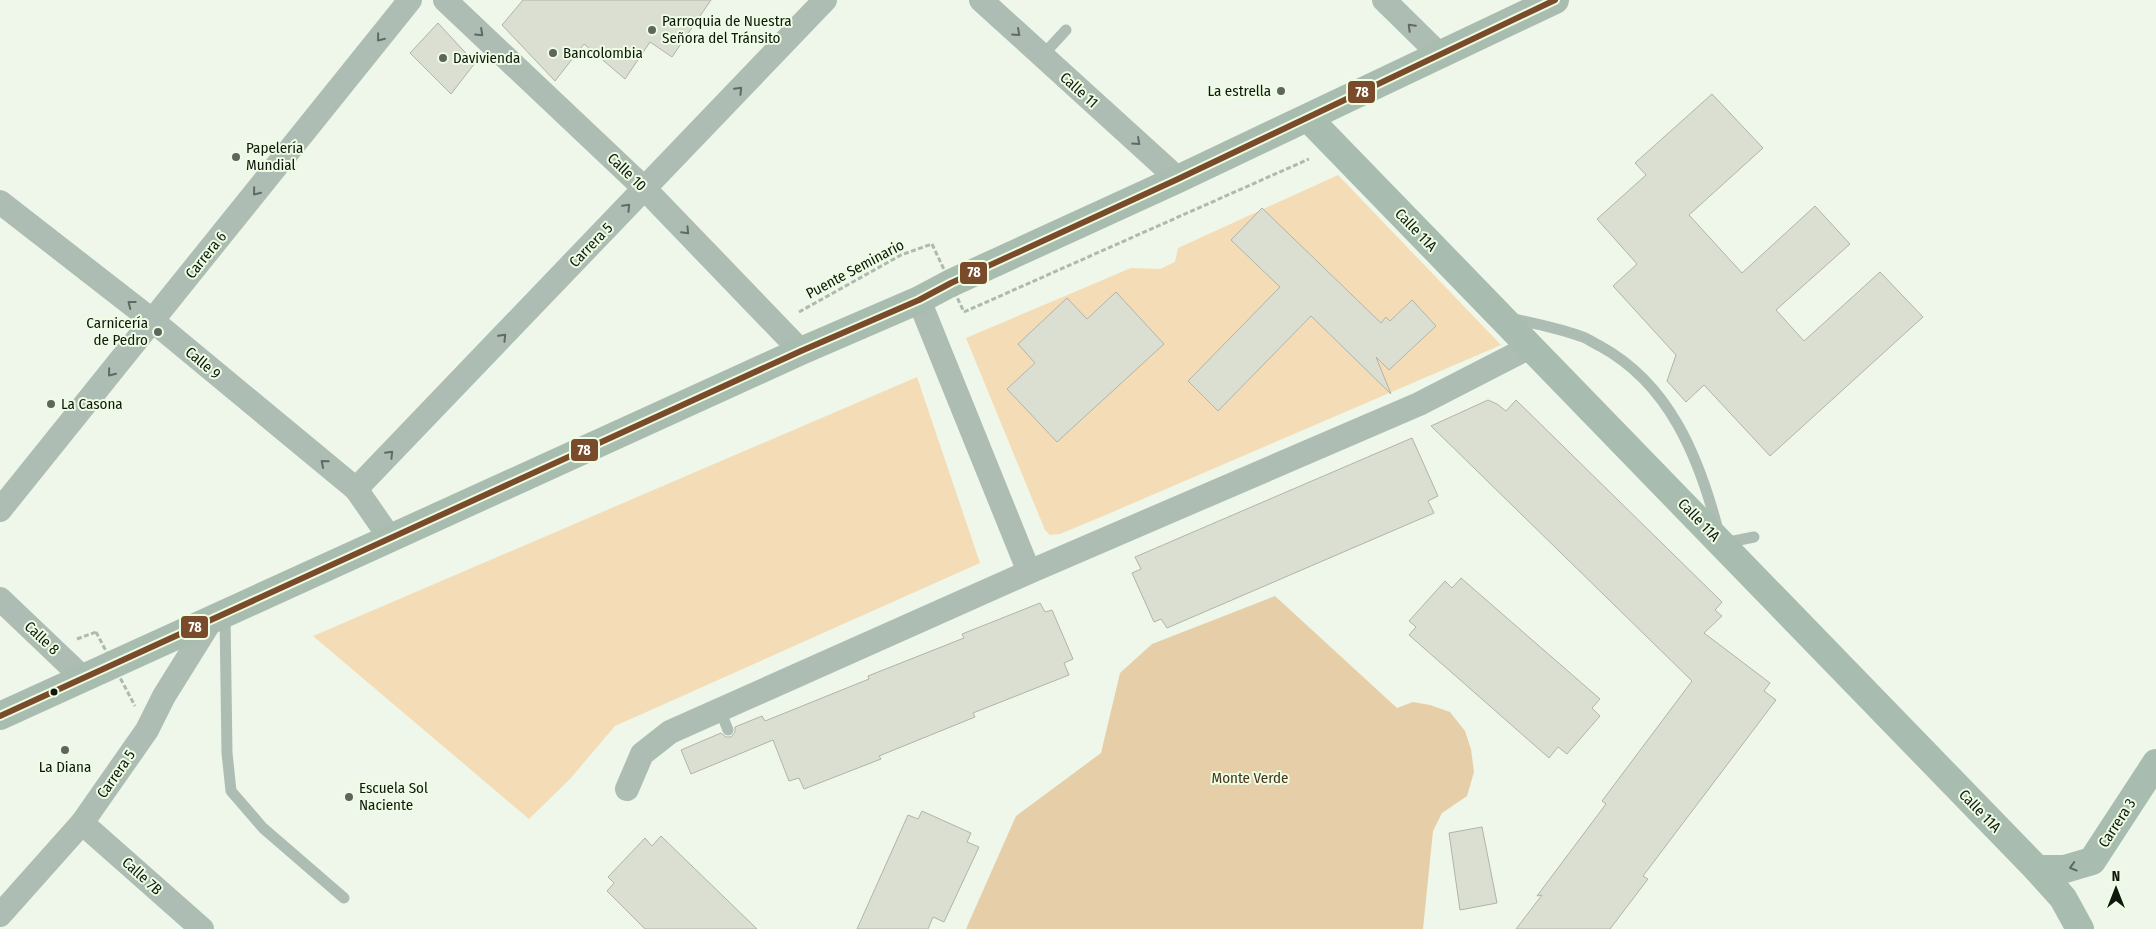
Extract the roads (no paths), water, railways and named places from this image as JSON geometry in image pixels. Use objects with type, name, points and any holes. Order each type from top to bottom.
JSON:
[{"type":"main road","points":[[0,716],[801,351],[919,300],[951,283],[1178,179],[1555,0]]},
{"type":"main road","name":"Calle 11A","points":[[1308,118],[2037,869],[2063,898],[2080,929]]},
{"type":"main road","name":"Carrera 3","points":[[2037,869],[2065,869],[2092,861],[2156,763]]},
{"type":"street","name":"Carrera 6","points":[[0,510],[410,0]]},
{"type":"street","name":"Calle 10","points":[[445,0],[645,189],[801,351]]},
{"type":"street","name":"Carrera 5","points":[[356,489],[825,0]]},
{"type":"street","name":"Calle 11","points":[[981,0],[1178,179]]},
{"type":"street","points":[[1384,0],[1439,54]]},
{"type":"street","name":"Calle 9","points":[[0,202],[153,321],[356,489],[390,538]]},
{"type":"street","points":[[919,300],[1029,572]]},
{"type":"street","points":[[627,789],[642,754],[670,732],[724,720],[1029,572],[1419,404],[1530,348]]},
{"type":"street","name":"Calle 8","points":[[0,599],[83,678]]},
{"type":"street","name":"Carrera 5","points":[[0,915],[82,822],[146,730],[164,696],[218,616]]},
{"type":"street","name":"Calle 7B","points":[[82,822],[202,929]]},
{"type":"lane","points":[[1042,56],[1066,30]]},
{"type":"lane","points":[[1501,317],[1543,325],[1582,336],[1619,356],[1655,389],[1681,428],[1706,484],[1722,544],[1754,537]]},
{"type":"lane","points":[[218,616],[231,791],[263,828],[344,898]]},
{"type":"place","name":"Parroquia de Nuestra Señora del Tránsito","points":[[652,30]]},
{"type":"place","name":"Bancolombia","points":[[553,53]]},
{"type":"place","name":"Davivienda","points":[[443,58]]},
{"type":"place","name":"La estrella","points":[[1281,91]]},
{"type":"place","name":"Papelería Mundial","points":[[236,157]]},
{"type":"place","name":"Carnicería de Pedro","points":[[158,332]]},
{"type":"place","name":"La Casona","points":[[51,404]]},
{"type":"place","name":"La Diana","points":[[65,750]]},
{"type":"place","name":"Escuela Sol Naciente","points":[[349,797]]},
{"type":"park label","name":"Monte Verde","points":[[1250,778]]}]
